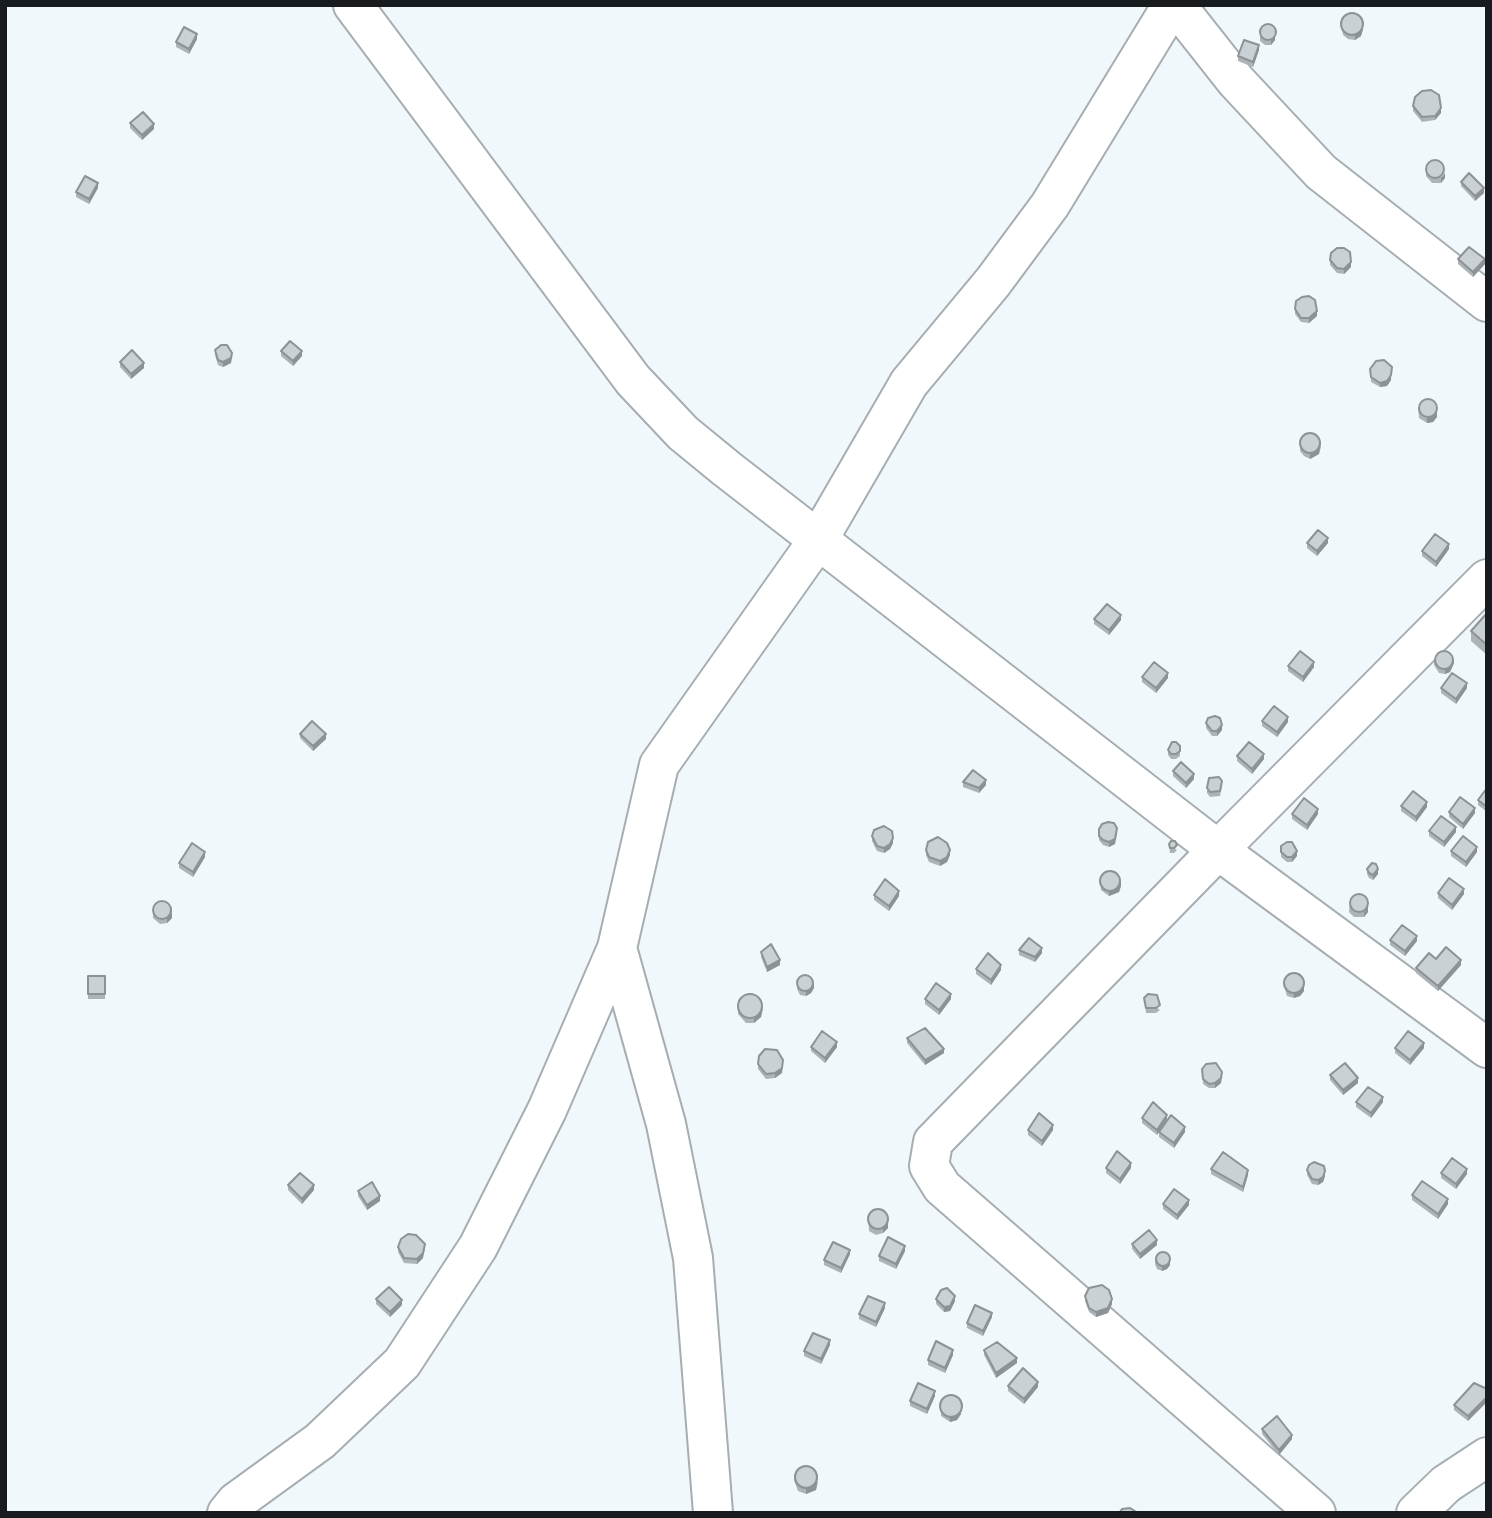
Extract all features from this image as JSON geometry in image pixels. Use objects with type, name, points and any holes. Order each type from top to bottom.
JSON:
[{"type":"street","points":[[352,5],[632,380],[683,433],[1218,850],[1487,1048]]},
{"type":"street","points":[[227,1513],[236,1502],[320,1441],[402,1363],[484,1234],[547,1110],[617,948],[659,765],[818,540],[909,383],[993,282],[1049,205],[1174,5],[1236,81],[1321,172],[1487,302]]},
{"type":"street","points":[[1316,1513],[942,1187],[929,1166],[933,1142],[1487,579]]},
{"type":"street","points":[[617,948],[666,1124],[693,1258],[713,1513]]},
{"type":"street","points":[[1416,1513],[1446,1484],[1487,1457]]},
{"type":"building","points":[[1352,13],[1362,20],[1363,24],[1356,34],[1352,35],[1342,28],[1341,24],[1348,14]]},
{"type":"building","points":[[1268,24],[1274,26],[1274,38],[1268,40],[1262,38],[1260,32],[1262,26]]},
{"type":"building","points":[[184,27],[197,34],[189,49],[176,42]]},
{"type":"building","points":[[1244,40],[1259,45],[1253,62],[1238,56]]},
{"type":"building","points":[[1431,90],[1439,95],[1441,108],[1435,116],[1422,117],[1413,106],[1415,97],[1422,91]]},
{"type":"building","points":[[143,112],[154,124],[142,135],[130,123]]},
{"type":"building","points":[[1431,160],[1439,160],[1444,169],[1442,176],[1431,178],[1426,173],[1426,165]]},
{"type":"building","points":[[1469,173],[1484,188],[1475,196],[1461,182]]},
{"type":"building","points":[[85,176],[98,183],[89,199],[76,192]]},
{"type":"building","points":[[1469,247],[1485,259],[1473,272],[1458,259]]},
{"type":"building","points":[[1337,248],[1350,252],[1351,262],[1344,269],[1337,268],[1330,260],[1331,253]]},
{"type":"building","points":[[1309,296],[1315,300],[1317,311],[1309,318],[1301,318],[1295,309],[1296,301]]},
{"type":"building","points":[[290,341],[302,351],[293,361],[281,351]]},
{"type":"building","points":[[221,345],[227,345],[232,353],[231,358],[223,362],[218,360],[215,350]]},
{"type":"building","points":[[132,350],[144,363],[131,374],[120,362]]},
{"type":"building","points":[[1384,360],[1392,367],[1391,375],[1387,381],[1380,383],[1371,377],[1370,369],[1376,361]]},
{"type":"building","points":[[1424,399],[1432,399],[1437,408],[1435,415],[1424,417],[1419,412],[1419,404]]},
{"type":"building","points":[[1310,433],[1317,436],[1320,443],[1317,450],[1310,453],[1303,450],[1300,443],[1303,436]]},
{"type":"building","points":[[1318,530],[1328,538],[1317,551],[1307,543]]},
{"type":"building","points":[[1435,534],[1449,544],[1436,562],[1422,551]]},
{"type":"building","points":[[1107,604],[1121,615],[1109,630],[1094,619]]},
{"type":"building","points":[[1487,613],[1487,645],[1471,631]]},
{"type":"building","points":[[1300,651],[1314,662],[1303,677],[1288,666]]},
{"type":"building","points":[[1440,651],[1448,651],[1453,660],[1451,667],[1440,669],[1435,664],[1435,656]]},
{"type":"building","points":[[1154,662],[1168,673],[1156,688],[1142,677]]},
{"type":"building","points":[[1452,673],[1467,683],[1456,699],[1441,688]]},
{"type":"building","points":[[1274,706],[1288,717],[1277,732],[1262,721]]},
{"type":"building","points":[[1208,718],[1220,718],[1222,725],[1217,731],[1212,731],[1206,723]]},
{"type":"building","points":[[312,721],[326,734],[313,746],[300,734]]},
{"type":"building","points":[[1172,742],[1180,746],[1180,751],[1176,754],[1171,754],[1168,750]]},
{"type":"building","points":[[1249,742],[1264,754],[1252,769],[1237,756]]},
{"type":"building","points":[[1181,762],[1194,774],[1186,783],[1173,771]]},
{"type":"building","points":[[973,770],[986,780],[979,788],[963,782]]},
{"type":"building","points":[[1219,777],[1222,781],[1220,791],[1210,792],[1207,788],[1209,778]]},
{"type":"building","points":[[1487,788],[1487,807],[1478,800]]},
{"type":"building","points":[[1413,791],[1427,802],[1416,817],[1401,806]]},
{"type":"building","points":[[1460,797],[1475,808],[1463,824],[1449,812]]},
{"type":"building","points":[[1304,798],[1318,809],[1307,825],[1292,814]]},
{"type":"building","points":[[1441,816],[1456,827],[1444,842],[1429,831]]},
{"type":"building","points":[[1114,823],[1117,828],[1115,839],[1109,842],[1099,836],[1102,824]]},
{"type":"building","points":[[884,826],[892,831],[893,838],[884,848],[877,846],[872,836],[874,830]]},
{"type":"building","points":[[1463,836],[1477,847],[1466,862],[1451,851]]},
{"type":"building","points":[[938,837],[947,843],[950,850],[947,857],[940,861],[929,857],[926,850],[928,842]]},
{"type":"building","points":[[1171,841],[1175,841],[1177,845],[1174,848],[1170,848]]},
{"type":"building","points":[[1292,842],[1297,851],[1292,857],[1281,852],[1281,846]]},
{"type":"building","points":[[192,843],[205,852],[193,872],[179,863]]},
{"type":"building","points":[[1372,863],[1376,864],[1378,869],[1373,875],[1367,869]]},
{"type":"building","points":[[1110,871],[1117,874],[1120,881],[1117,888],[1110,891],[1103,888],[1100,881],[1103,874]]},
{"type":"building","points":[[1449,878],[1464,889],[1452,905],[1438,893]]},
{"type":"building","points":[[885,879],[899,891],[889,906],[874,895]]},
{"type":"building","points":[[1355,894],[1363,894],[1368,903],[1366,910],[1355,912],[1350,907],[1350,899]]},
{"type":"building","points":[[158,901],[166,901],[171,910],[169,917],[158,919],[153,914],[153,906]]},
{"type":"building","points":[[1402,925],[1417,936],[1405,951],[1390,940]]},
{"type":"building","points":[[1029,938],[1042,948],[1035,957],[1019,950]]},
{"type":"building","points":[[771,944],[780,960],[767,967],[761,952]]},
{"type":"building","points":[[1446,947],[1461,960],[1438,986],[1416,968],[1429,953],[1436,959]]},
{"type":"building","points":[[988,953],[1001,965],[991,980],[976,969]]},
{"type":"building","points":[[1294,973],[1301,976],[1304,983],[1301,990],[1294,993],[1287,990],[1284,983],[1287,976]]},
{"type":"building","points":[[805,975],[813,983],[805,991],[797,983]]},
{"type":"building","points":[[88,976],[105,976],[105,994],[88,994]]},
{"type":"building","points":[[936,983],[951,994],[939,1010],[925,999]]},
{"type":"building","points":[[750,994],[759,997],[762,1006],[759,1015],[750,1018],[741,1015],[738,1006],[741,997]]},
{"type":"building","points":[[1148,994],[1157,995],[1160,1005],[1146,1008],[1144,998]]},
{"type":"building","points":[[925,1028],[944,1049],[925,1060],[907,1038]]},
{"type":"building","points":[[822,1031],[837,1042],[825,1058],[811,1047]]},
{"type":"building","points":[[1408,1031],[1424,1043],[1410,1060],[1395,1048]]},
{"type":"building","points":[[765,1049],[777,1050],[783,1060],[782,1068],[775,1073],[766,1074],[758,1064],[759,1056]]},
{"type":"building","points":[[1216,1063],[1222,1072],[1221,1078],[1209,1084],[1203,1079],[1202,1069],[1206,1064]]},
{"type":"building","points":[[1345,1063],[1358,1078],[1343,1090],[1330,1075]]},
{"type":"building","points":[[1368,1087],[1383,1097],[1371,1113],[1356,1102]]},
{"type":"building","points":[[1153,1102],[1167,1115],[1157,1130],[1142,1118]]},
{"type":"building","points":[[1039,1113],[1053,1125],[1042,1141],[1028,1130]]},
{"type":"building","points":[[1171,1115],[1185,1127],[1174,1143],[1159,1132]]},
{"type":"building","points":[[1117,1151],[1131,1163],[1120,1179],[1106,1168]]},
{"type":"building","points":[[1223,1152],[1248,1170],[1243,1187],[1211,1169]]},
{"type":"building","points":[[1452,1158],[1467,1169],[1456,1184],[1441,1173]]},
{"type":"building","points":[[1314,1162],[1324,1166],[1323,1177],[1318,1180],[1312,1179],[1307,1170]]},
{"type":"building","points":[[300,1173],[314,1185],[302,1199],[288,1185]]},
{"type":"building","points":[[1422,1181],[1448,1199],[1438,1214],[1412,1195]]},
{"type":"building","points":[[372,1182],[380,1196],[367,1205],[358,1191]]},
{"type":"building","points":[[1174,1189],[1189,1200],[1177,1215],[1163,1204]]},
{"type":"building","points":[[874,1209],[882,1209],[888,1219],[882,1229],[874,1229],[868,1223],[868,1215]]},
{"type":"building","points":[[1149,1230],[1157,1240],[1140,1254],[1132,1244]]},
{"type":"building","points":[[408,1234],[416,1235],[425,1244],[423,1253],[417,1259],[404,1258],[398,1247],[401,1239]]},
{"type":"building","points":[[888,1237],[905,1246],[896,1264],[879,1256]]},
{"type":"building","points":[[833,1242],[850,1250],[841,1268],[824,1260]]},
{"type":"building","points":[[1163,1252],[1168,1254],[1168,1264],[1163,1266],[1158,1264],[1156,1259],[1158,1254]]},
{"type":"building","points":[[1102,1285],[1109,1290],[1112,1299],[1108,1308],[1096,1312],[1089,1308],[1085,1296],[1089,1288]]},
{"type":"building","points":[[389,1287],[402,1300],[390,1312],[376,1299]]},
{"type":"building","points":[[947,1288],[955,1296],[950,1306],[944,1307],[936,1299],[941,1290]]},
{"type":"building","points":[[868,1296],[885,1303],[876,1322],[859,1314]]},
{"type":"building","points":[[975,1305],[992,1313],[983,1331],[967,1323]]},
{"type":"building","points":[[813,1333],[830,1340],[821,1359],[804,1351]]},
{"type":"building","points":[[936,1341],[953,1350],[945,1368],[928,1360]]},
{"type":"building","points":[[997,1342],[1017,1358],[996,1373],[984,1350]]},
{"type":"building","points":[[1023,1368],[1038,1382],[1024,1399],[1008,1386]]},
{"type":"building","points":[[918,1383],[935,1391],[927,1409],[910,1401]]},
{"type":"building","points":[[1474,1383],[1487,1389],[1487,1397],[1468,1416],[1454,1405]]},
{"type":"building","points":[[951,1395],[961,1402],[962,1406],[955,1416],[951,1417],[941,1410],[940,1406],[947,1396]]},
{"type":"building","points":[[1277,1416],[1292,1435],[1279,1450],[1262,1429]]},
{"type":"building","points":[[806,1466],[814,1469],[817,1477],[814,1485],[806,1488],[798,1485],[795,1477],[798,1469]]},
{"type":"building","points":[[1130,1508],[1138,1513],[1119,1513],[1122,1509]]}]
